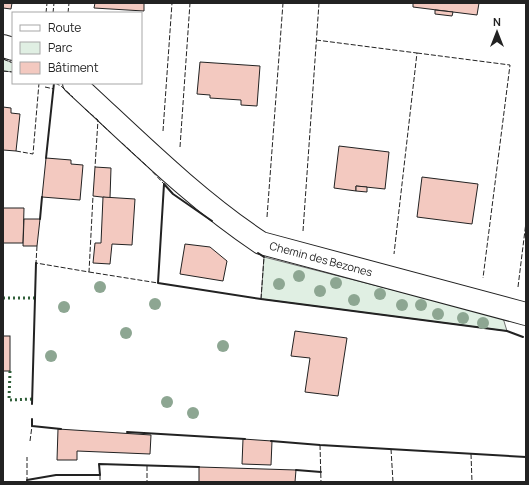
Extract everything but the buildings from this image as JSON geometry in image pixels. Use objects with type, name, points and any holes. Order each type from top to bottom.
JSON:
[{"type":"street","name":"Chemin des Bezones","points":[[75,84],[194,192],[236,226],[262,243],[526,314]]},
{"type":"green space","points":[[3,59],[12,63],[12,72],[3,71]]},
{"type":"green space","points":[[264,257],[503,318],[507,331],[261,299]]},
{"type":"hedge","points":[[3,298],[36,298]]},
{"type":"hedge","points":[[10,371],[9,400],[33,399]]},
{"type":"fence","points":[[46,12],[47,3]]},
{"type":"fence","points":[[53,12],[54,3]]},
{"type":"fence","points":[[68,12],[69,3]]},
{"type":"fence","points":[[163,131],[172,3]]},
{"type":"fence","points":[[180,147],[190,3]]},
{"type":"fence","points":[[267,217],[283,3]]},
{"type":"fence","points":[[303,231],[319,3]]},
{"type":"fence","points":[[316,40],[417,53],[394,254]]},
{"type":"fence","points":[[417,53],[510,65],[483,278]]},
{"type":"fence","points":[[3,59],[12,63]]},
{"type":"fence","points":[[3,71],[12,72]]},
{"type":"fence","points":[[16,151],[33,154],[39,84]]},
{"type":"fence","points":[[57,84],[73,97]]},
{"type":"fence","points":[[45,87],[54,89]]},
{"type":"fence","points":[[85,109],[98,120],[95,167]]},
{"type":"fence","points":[[98,121],[111,133]]},
{"type":"fence","points":[[122,143],[164,184]]},
{"type":"fence","points":[[37,246],[36,263],[89,272],[93,196]]},
{"type":"fence","points":[[518,287],[526,222]]},
{"type":"fence","points":[[261,299],[264,257]]},
{"type":"fence","points":[[89,272],[158,283]]},
{"type":"fence","points":[[30,441],[32,426]]},
{"type":"fence","points":[[320,445],[321,482]]},
{"type":"fence","points":[[391,449],[393,482]]},
{"type":"fence","points":[[471,454],[472,482]]},
{"type":"fence","points":[[27,457],[27,482]]},
{"type":"fence","points":[[147,466],[147,482]]},
{"type":"fence","points":[[100,475],[100,482]]},
{"type":"wall","points":[[46,158],[54,84]]},
{"type":"wall","points":[[212,221],[173,194],[164,184],[158,283],[261,299],[507,331],[523,337]]},
{"type":"wall","points":[[40,219],[42,197]]},
{"type":"wall","points":[[258,253],[264,257]]},
{"type":"wall","points":[[32,404],[36,263]]},
{"type":"wall","points":[[32,419],[32,426],[61,429]]},
{"type":"wall","points":[[127,432],[245,439]]},
{"type":"wall","points":[[271,441],[526,457]]},
{"type":"wall","points":[[27,480],[56,475],[100,475],[99,464],[199,467]]},
{"type":"wall","points":[[296,470],[321,472]]}]
